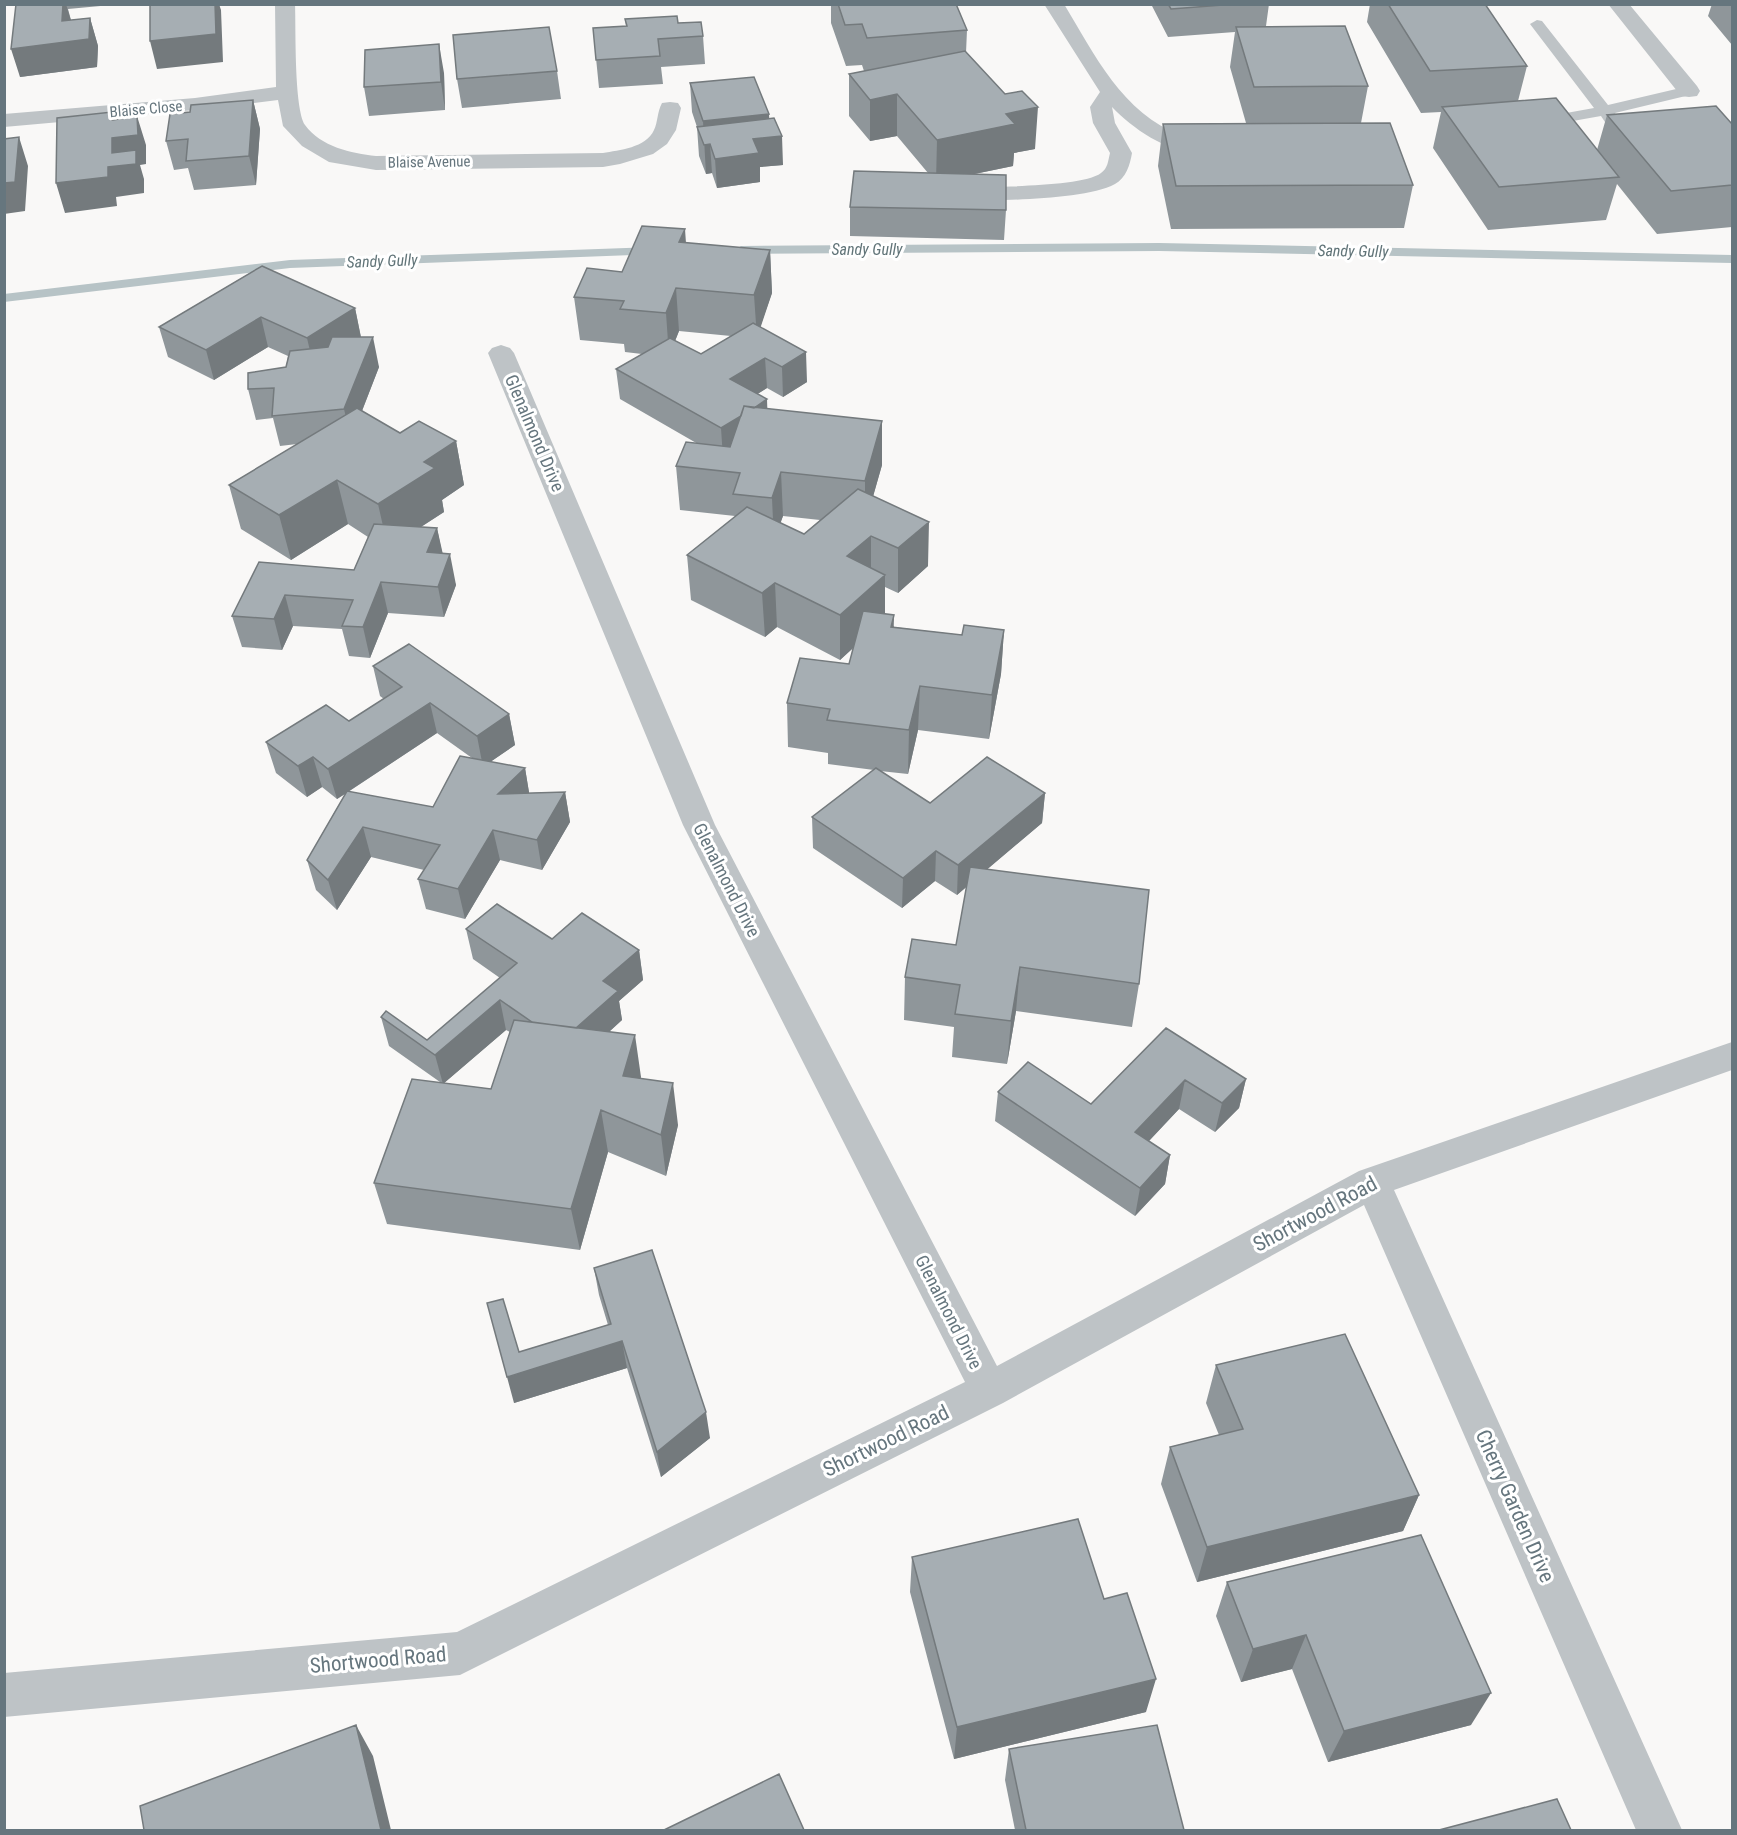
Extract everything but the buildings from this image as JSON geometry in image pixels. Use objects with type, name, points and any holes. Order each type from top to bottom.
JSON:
[{"type":"street","name":"Blaise Avenue","points":[[285,4],[287,92],[294,126],[310,141],[337,157],[376,163],[603,160],[634,154],[652,145],[664,132],[670,108]]},
{"type":"street","points":[[1054,4],[1109,94],[1152,131],[1188,145],[1227,146]]},
{"type":"street","points":[[1618,4],[1689,91]]},
{"type":"street","name":"Blaise Close","points":[[4,121],[195,105],[287,92]]},
{"type":"street","points":[[972,195],[1085,186],[1108,179],[1118,168],[1121,153],[1104,123],[1101,107],[1109,94]]},
{"type":"street","name":"Glenalmond Drive","points":[[501,353],[699,825],[989,1390]]},
{"type":"street","name":"Shortwood Road","points":[[4,1695],[459,1653],[989,1390],[1372,1182],[1732,1056]]},
{"type":"street","name":"Cherry Garden Drive","points":[[1372,1182],[1659,1830]]},
{"type":"lane","points":[[1537,24],[1619,131],[1625,134]]},
{"type":"lane","points":[[1525,124],[1605,111],[1689,91]]},
{"type":"waterway","name":"Sandy Gully","points":[[741,250],[1159,247],[1732,259]]},
{"type":"waterway","name":"Sandy Gully","points":[[4,298],[290,264],[654,251]]}]
